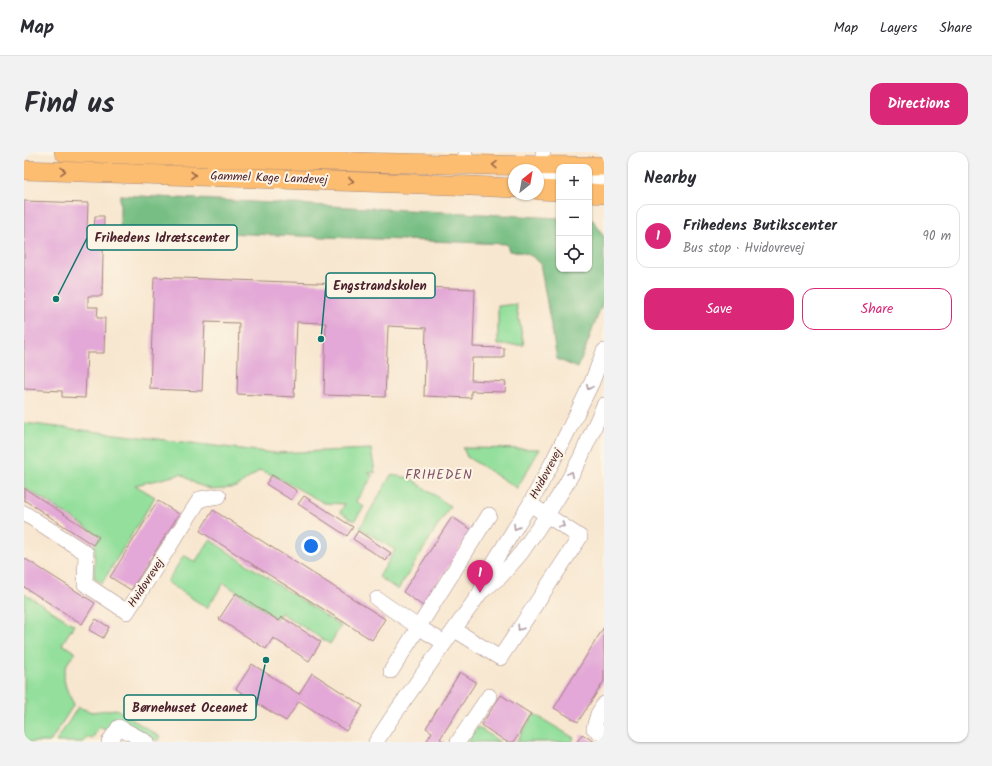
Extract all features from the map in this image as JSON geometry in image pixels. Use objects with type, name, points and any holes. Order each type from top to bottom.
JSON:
[{"type":"main road","name":"Gammel Køge Landevej","points":[[64,152],[465,158],[523,164]]},
{"type":"main road","name":"Gammel Køge Landevej","points":[[544,166],[604,166]]},
{"type":"main road","name":"Gammel Køge Landevej","points":[[24,170],[450,184],[508,188]]},
{"type":"main road","points":[[544,190],[556,191]]},
{"type":"main road","points":[[592,193],[604,194]]},
{"type":"street","points":[[544,168],[556,178]]},
{"type":"street","points":[[450,184],[476,178],[508,179]]},
{"type":"street","points":[[592,181],[604,181]]},
{"type":"street","name":"Hvidovrevej","points":[[376,742],[480,593],[491,567],[530,504],[578,413],[604,351]]},
{"type":"street","name":"Hvidovrevej","points":[[480,593],[501,576],[521,553],[547,515],[580,459],[604,405]]},
{"type":"street","name":"Hvidovrevej","points":[[24,513],[86,552],[85,584],[127,612],[200,499],[218,496]]},
{"type":"street","points":[[455,630],[500,658],[580,537],[530,504]]},
{"type":"street","points":[[391,671],[489,515]]},
{"type":"street","points":[[377,599],[418,627],[446,643]]},
{"type":"street","points":[[458,742],[488,696]]},
{"type":"street","points":[[604,704],[598,714],[594,728],[604,735]]},
{"type":"street","points":[[109,742],[119,727],[147,742]]},
{"type":"green space","points":[[120,195],[556,218],[556,272],[592,272],[593,220],[604,237],[604,299],[578,368],[557,359],[540,263],[533,257],[526,254],[509,251],[507,244],[120,229]]},
{"type":"green space","points":[[516,304],[524,345],[498,345],[498,306]]},
{"type":"green space","points":[[24,423],[274,453],[371,449],[375,473],[368,472],[373,476],[356,501],[364,507],[354,521],[340,512],[345,504],[324,503],[273,475],[260,470],[237,487],[215,490],[196,484],[181,474],[135,485],[155,497],[102,583],[94,578],[95,545],[100,536],[24,487]]},
{"type":"green space","points":[[463,448],[540,449],[517,488],[467,457]]},
{"type":"green space","points":[[391,475],[410,478],[450,506],[398,590],[379,577],[395,550],[360,528]]},
{"type":"green space","points":[[210,540],[341,626],[330,644],[281,613],[277,619],[224,583],[207,608],[167,582],[184,555],[195,562]]},
{"type":"green space","points":[[24,593],[74,625],[62,644],[76,653],[67,665],[64,677],[67,690],[74,704],[50,742],[24,742],[24,706],[26,700],[24,699]]},
{"type":"green space","points":[[78,707],[92,712],[116,709],[160,737],[157,741],[126,722],[114,722],[105,730],[99,727],[92,739],[87,737],[84,742],[56,742]]},
{"type":"green space","points":[[534,714],[574,738],[572,742],[516,742]]},
{"type":"green space","points":[[478,727],[500,742],[468,742]]},
{"type":"building","points":[[24,201],[88,203],[87,231],[94,232],[95,216],[104,216],[102,296],[88,296],[88,307],[98,307],[97,318],[105,318],[104,353],[87,353],[85,398],[62,397],[62,391],[24,389]]},
{"type":"building","points":[[154,277],[475,289],[473,347],[504,348],[504,358],[472,358],[471,380],[506,382],[505,392],[471,391],[471,398],[424,396],[426,328],[388,326],[385,397],[324,395],[326,323],[297,322],[294,397],[237,394],[239,323],[205,322],[202,391],[150,389]]},
{"type":"building","points":[[272,475],[297,491],[291,500],[266,484]]},
{"type":"building","points":[[24,488],[99,537],[93,545],[24,500]]},
{"type":"building","points":[[304,496],[353,527],[347,536],[298,504]]},
{"type":"building","points":[[158,501],[179,514],[131,590],[110,577]]},
{"type":"building","points":[[213,510],[385,619],[372,640],[200,531]]},
{"type":"building","points":[[452,517],[472,530],[423,606],[403,592]]},
{"type":"building","points":[[358,531],[391,553],[386,561],[353,539]]},
{"type":"building","points":[[24,558],[95,603],[82,624],[24,587]]},
{"type":"building","points":[[236,593],[279,621],[282,617],[321,642],[309,661],[273,638],[266,649],[219,619]]},
{"type":"building","points":[[96,619],[109,627],[103,638],[89,630]]},
{"type":"building","points":[[604,627],[604,681],[578,722],[554,708]]},
{"type":"building","points":[[252,664],[299,694],[312,673],[363,706],[346,731],[299,701],[286,721],[258,704],[250,717],[235,707],[244,694],[236,689]]},
{"type":"building","points":[[460,672],[476,682],[440,739],[445,742],[426,742],[432,732],[426,728]]},
{"type":"building","points":[[501,695],[531,714],[514,742],[507,742],[481,725]]},
{"type":"building","points":[[582,734],[595,742],[577,742]]},
{"type":"place","name":"Frihedens Idrætscenter","points":[[56,299]]},
{"type":"place","name":"Engstrandskolen","points":[[321,339]]},
{"type":"place","name":"Frihedens Butikscenter","points":[[480,593]]},
{"type":"place","name":"Børnehuset Oceanet","points":[[266,660]]},
{"type":"district","name":"FRIHEDEN","points":[[439,475]]}]
